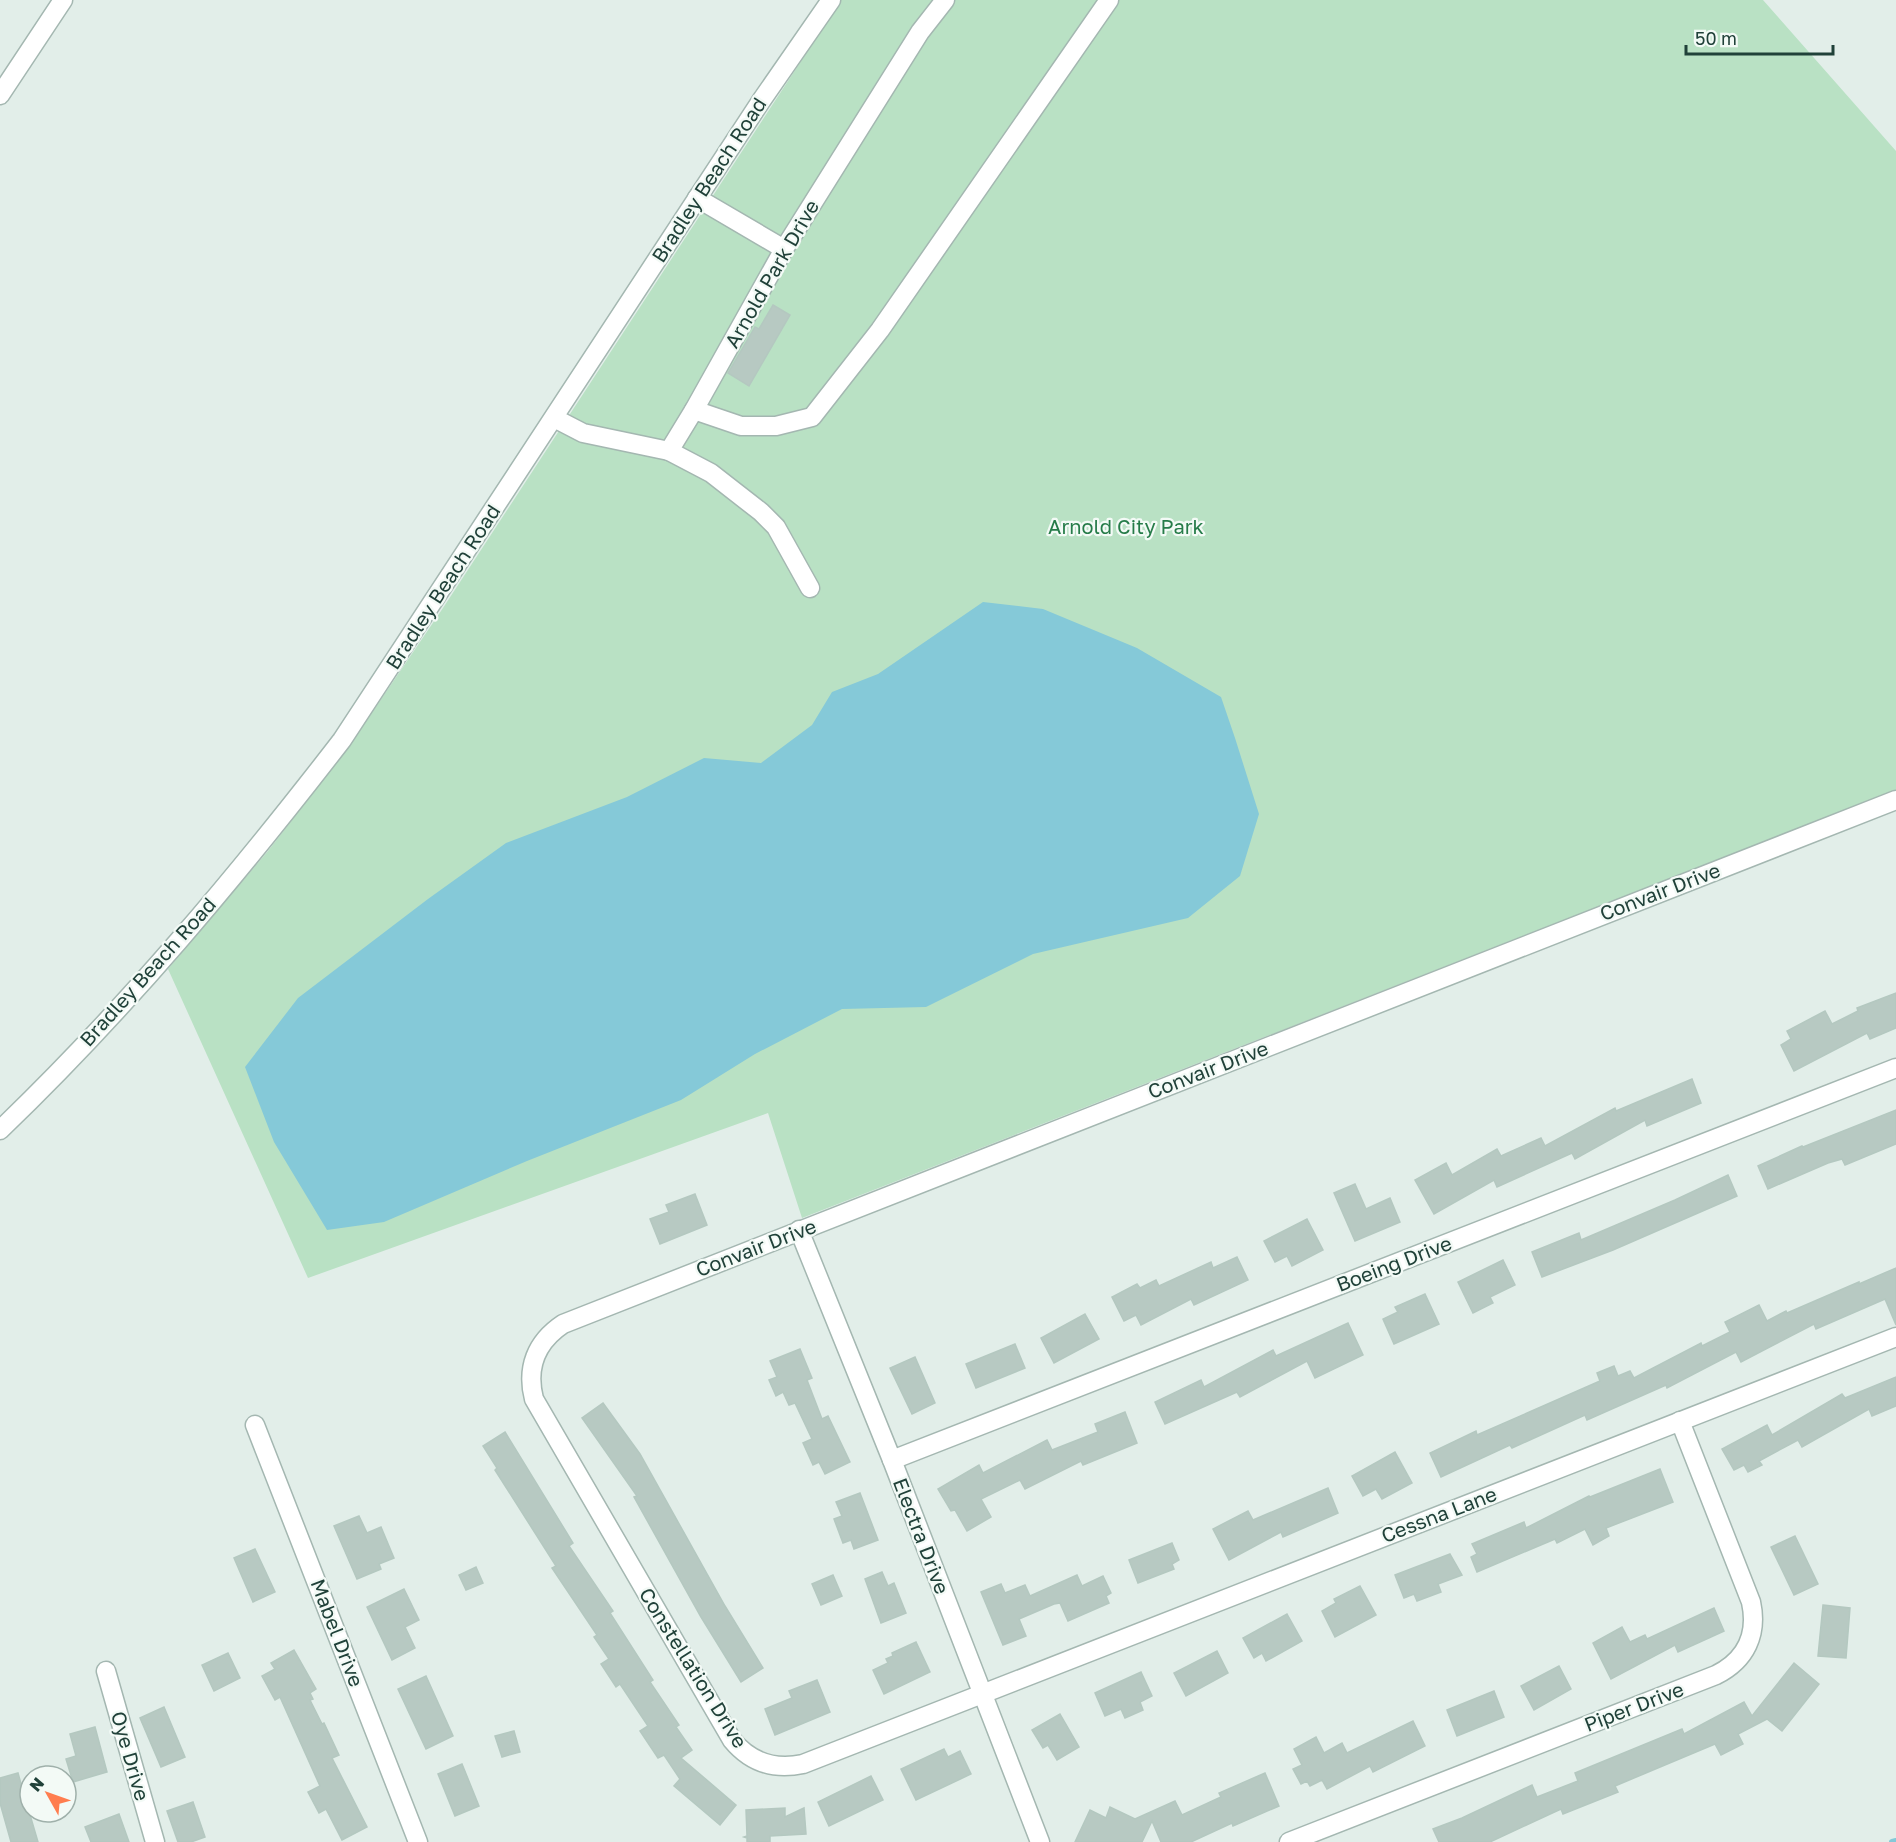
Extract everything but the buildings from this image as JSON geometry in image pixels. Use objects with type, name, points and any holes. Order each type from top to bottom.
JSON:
[{"type":"street","points":[[0,95],[63,0]]},
{"type":"street","name":"Bradley Beach Road","points":[[0,1130],[160,962],[265,840],[342,740],[761,101],[831,0]]},
{"type":"street","name":"Arnold Park Drive","points":[[669,451],[784,249],[920,32],[945,0]]},
{"type":"street","points":[[694,410],[741,426],[776,426],[812,417],[880,330],[1109,0]]},
{"type":"street","points":[[697,198],[784,249]]},
{"type":"street","points":[[554,418],[583,433],[669,451],[711,473],[761,512],[776,527],[810,588]]},
{"type":"street","name":"Convair Drive","points":[[534,1358],[545,1338],[563,1324],[1896,800]]},
{"type":"street","name":"Boeing Drive","points":[[892,1460],[1896,1068]]},
{"type":"street","name":"Electra Drive","points":[[800,1230],[1040,1842]]},
{"type":"street","name":"Cessna Lane","points":[[983,1694],[1896,1337]]},
{"type":"street","name":"Constellation Drive","points":[[534,1358],[530,1378],[534,1399],[727,1731],[739,1749],[748,1756],[758,1762],[780,1767],[803,1764],[983,1694]]},
{"type":"street","name":"Piper Drive","points":[[1289,1842],[1716,1675],[1736,1662],[1743,1654],[1752,1634],[1754,1614],[1680,1421]]},
{"type":"street","name":"Mabel Drive","points":[[255,1425],[418,1842]]},
{"type":"street","name":"Oye Drive","points":[[106,1671],[155,1842]]},
{"type":"green space","name":"Arnold City Park","points":[[841,0],[1763,0],[1896,151],[1896,790],[802,1218],[768,1113],[308,1278],[168,969],[268,851],[350,745],[443,608]]},
{"type":"water","points":[[983,602],[1043,609],[1137,648],[1221,697],[1259,814],[1240,876],[1188,918],[1033,954],[926,1007],[842,1009],[755,1054],[681,1100],[527,1161],[384,1222],[327,1230],[274,1142],[245,1067],[298,998],[506,843],[627,797],[704,758],[761,763],[812,725],[832,692],[878,674]]},
{"type":"waterway","points":[[1892,1842],[1896,1841]]}]
